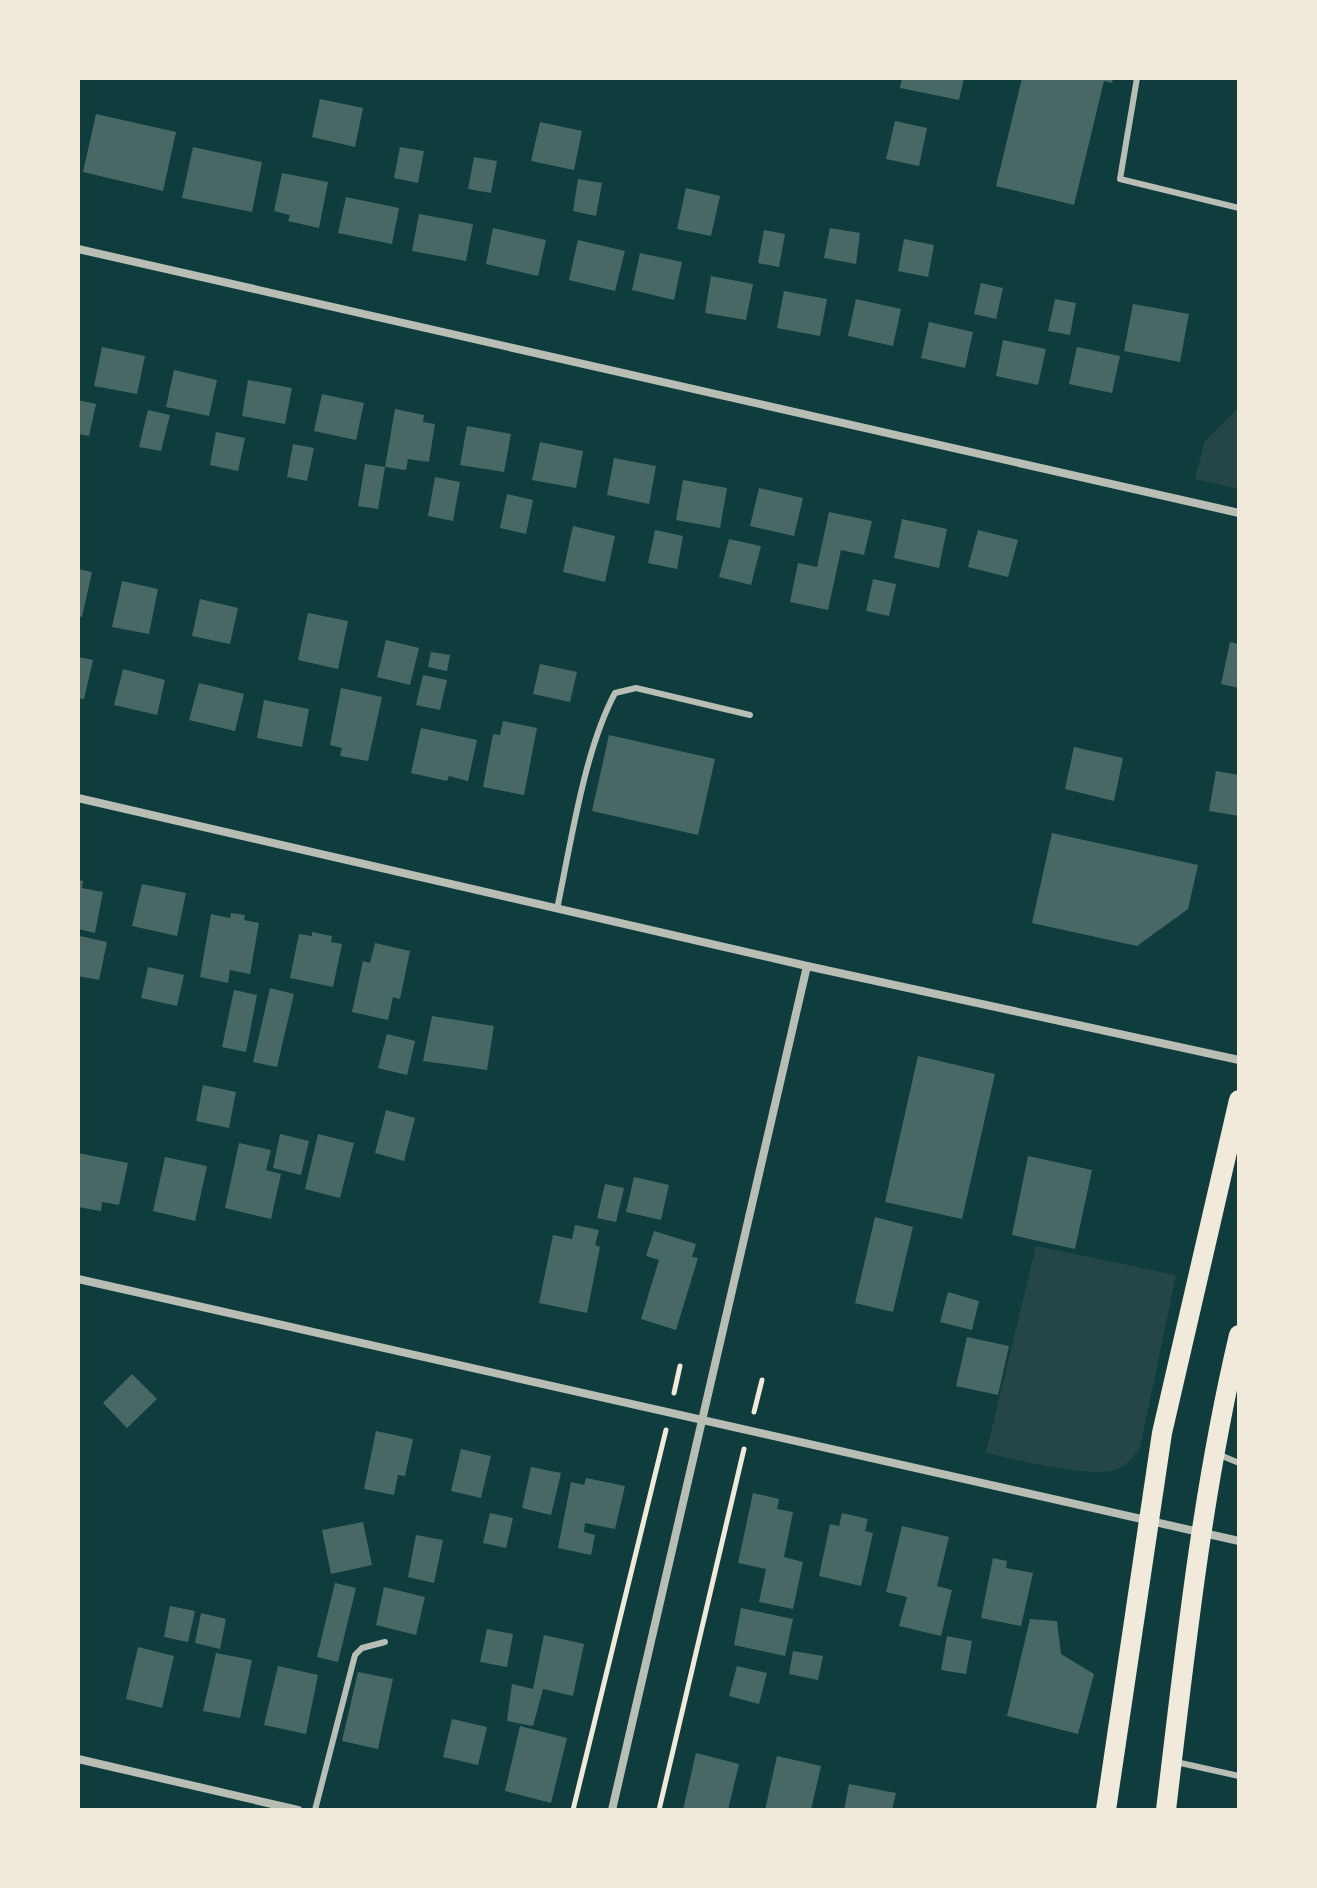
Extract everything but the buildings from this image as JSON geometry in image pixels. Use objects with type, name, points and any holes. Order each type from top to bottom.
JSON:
[{"type":"main road","points":[[1106,1810],[1162,1433],[1239,1100]]},
{"type":"main road","points":[[1166,1810],[1202,1533],[1238,1343]]},
{"type":"street","points":[[78,249],[1239,513]]},
{"type":"street","points":[[78,798],[807,966],[1239,1060]]},
{"type":"street","points":[[612,1810],[807,966]]},
{"type":"street","points":[[78,1279],[1239,1541]]},
{"type":"street","points":[[78,1759],[298,1810]]},
{"type":"lane","points":[[1137,78],[1120,179],[1239,208]]},
{"type":"lane","points":[[557,909],[602,716],[615,693],[636,688],[750,715]]},
{"type":"lane","points":[[1216,1454],[1239,1463]]},
{"type":"lane","points":[[315,1810],[355,1655],[362,1648],[385,1642]]},
{"type":"lane","points":[[1172,1761],[1239,1776]]},
{"type":"path","points":[[573,1810],[680,1366]]},
{"type":"path","points":[[659,1810],[762,1380]]},
{"type":"shaded area","points":[[1239,407],[1239,489],[1195,479],[1205,441]]},
{"type":"shaded area","points":[[1036,1246],[1176,1275],[1140,1448],[1115,1470],[1066,1469],[986,1453]]}]
